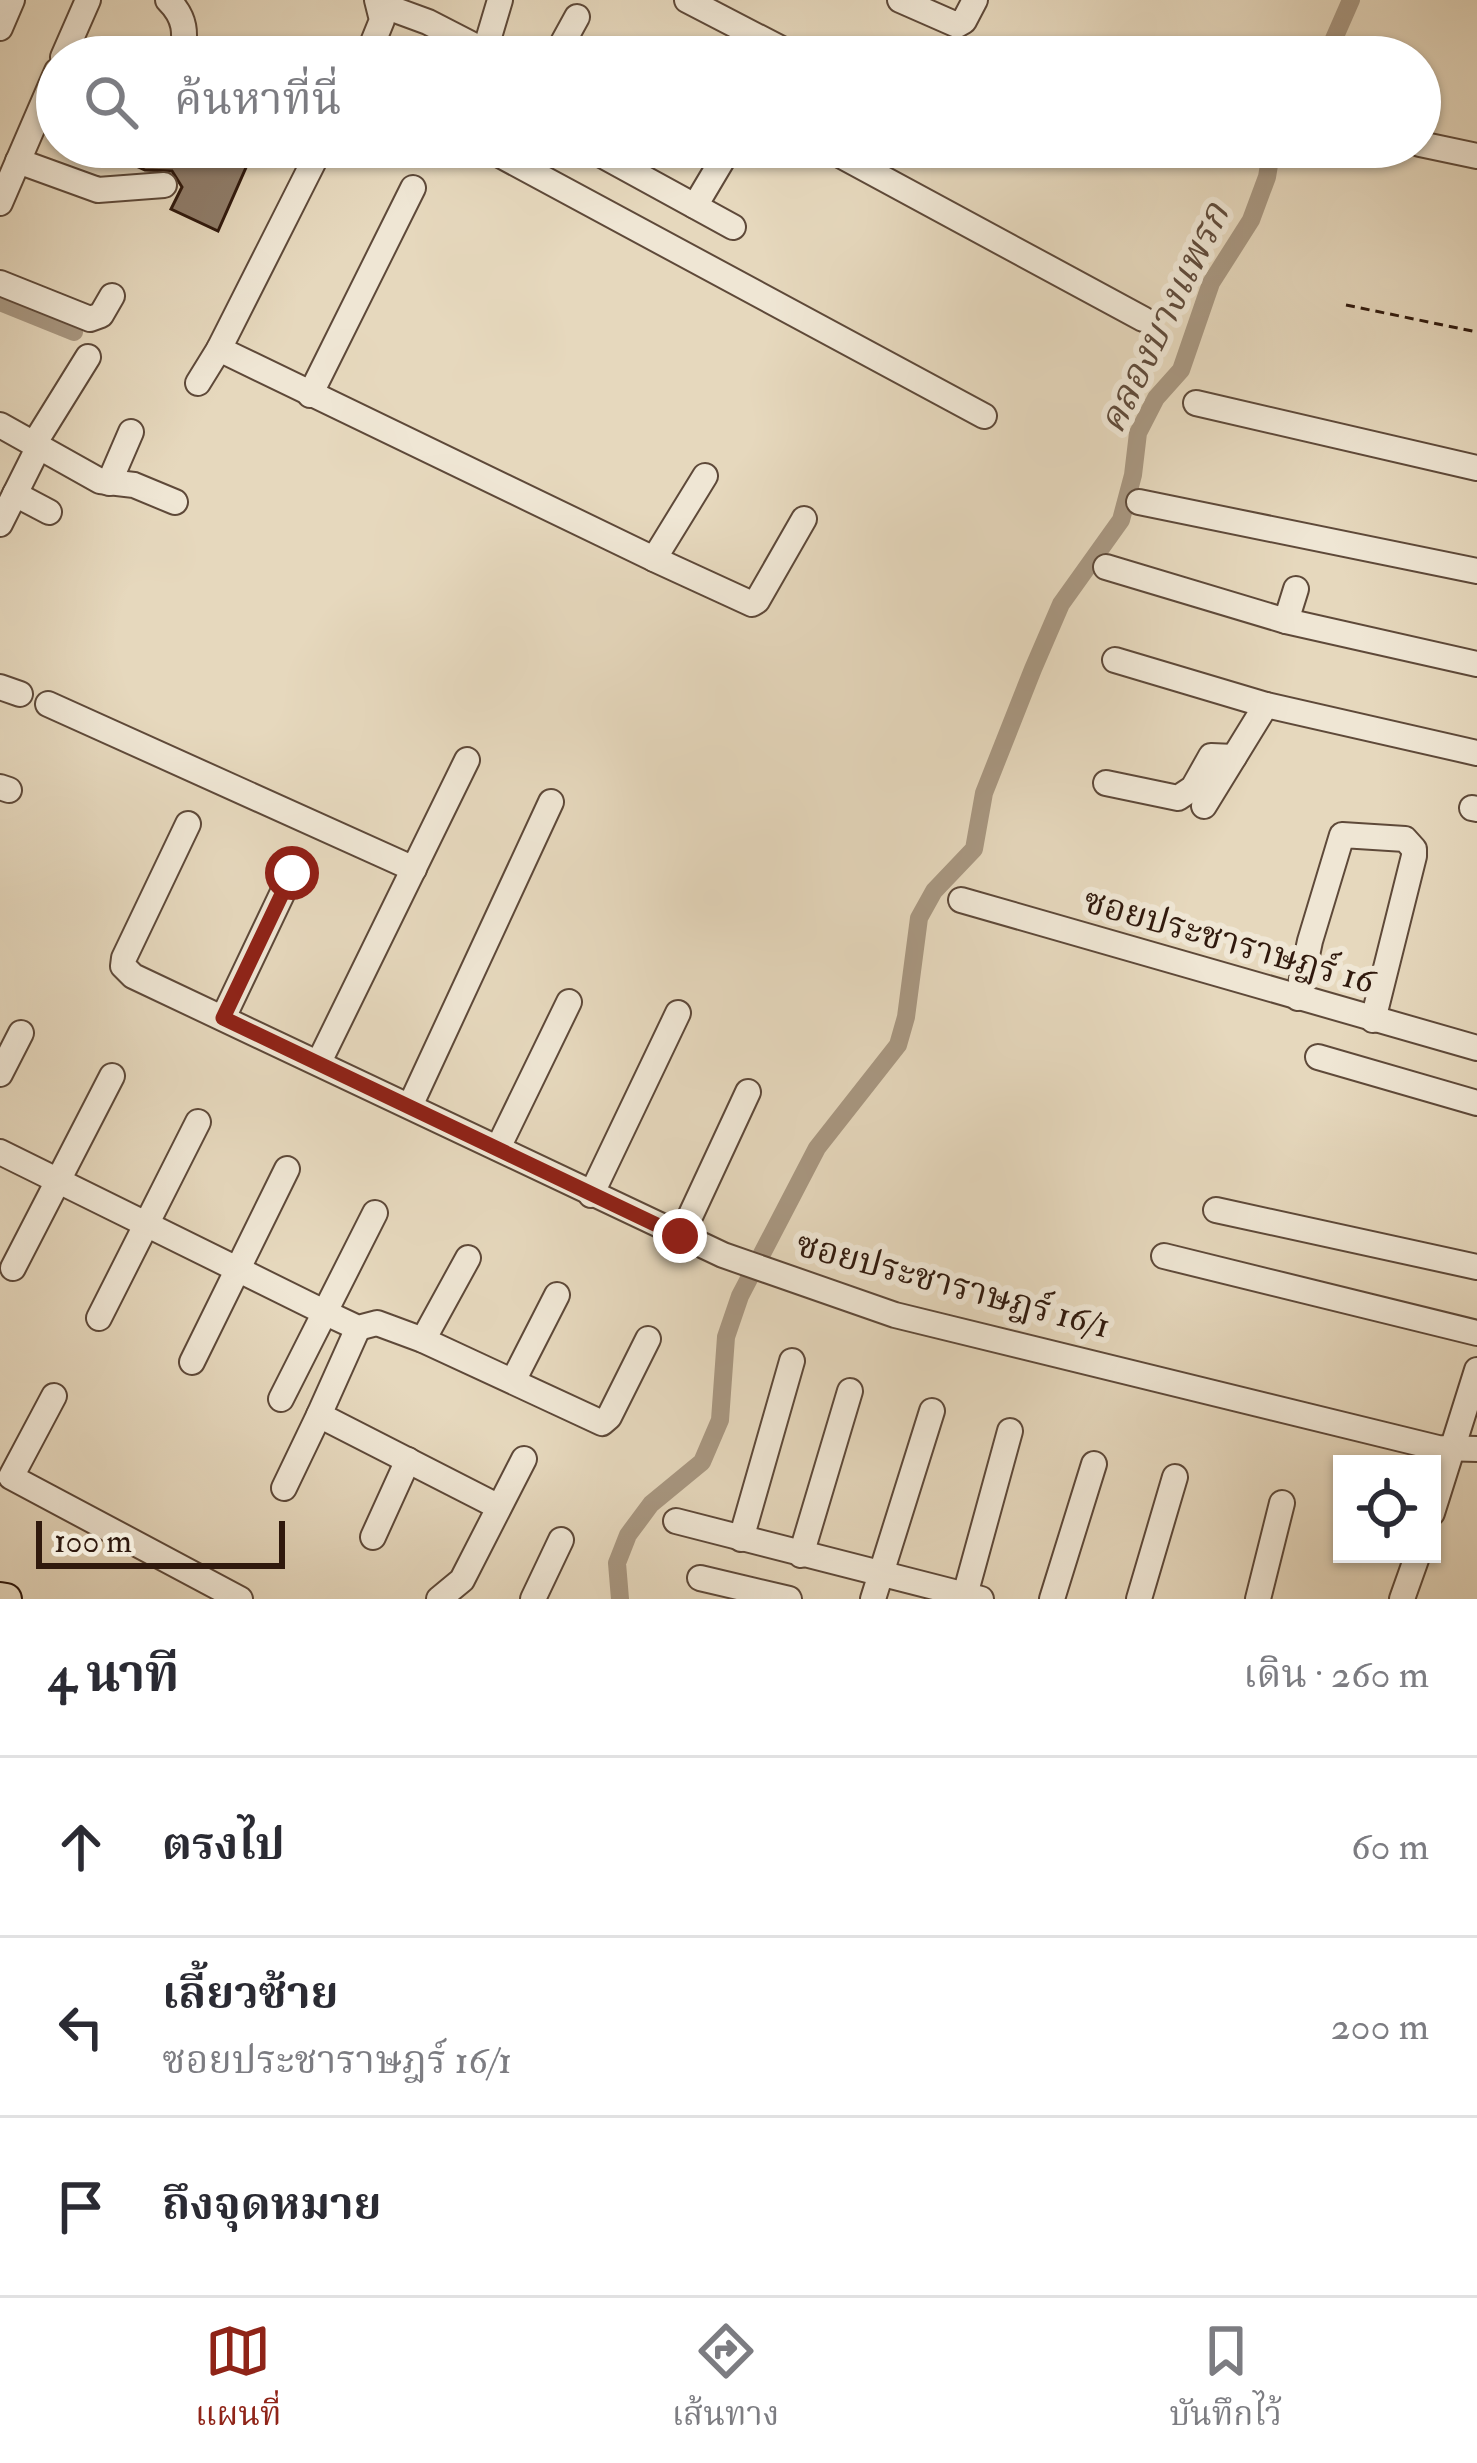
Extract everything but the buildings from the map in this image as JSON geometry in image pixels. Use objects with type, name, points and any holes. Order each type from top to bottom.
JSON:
[{"type":"street","points":[[0,28],[12,0]]},
{"type":"street","points":[[72,36],[88,0]]},
{"type":"street","points":[[168,0],[180,12],[184,36]]},
{"type":"street","points":[[492,36],[500,0]]},
{"type":"street","points":[[687,0],[756,36]]},
{"type":"street","points":[[900,0],[957,25],[975,0]]},
{"type":"street","points":[[376,36],[378,2],[453,36]]},
{"type":"street","points":[[567,36],[577,17]]},
{"type":"street","points":[[0,202],[36,119]]},
{"type":"street","points":[[1441,148],[1477,156]]},
{"type":"street","points":[[18,161],[36,168]]},
{"type":"street","points":[[37,168],[98,190],[164,185]]},
{"type":"street","points":[[198,383],[310,168]]},
{"type":"street","points":[[524,168],[984,416]]},
{"type":"street","points":[[632,168],[734,227]]},
{"type":"street","points":[[695,206],[718,168]]},
{"type":"street","points":[[864,168],[1144,319]]},
{"type":"street","points":[[310,395],[413,188]]},
{"type":"street","points":[[0,283],[90,319],[101,315],[112,296]]},
{"type":"street","points":[[219,349],[752,604],[758,602],[804,519]]},
{"type":"street","points":[[0,524],[37,445],[88,357]]},
{"type":"street","points":[[1196,404],[1477,467]]},
{"type":"street","points":[[0,425],[109,483],[134,485],[175,502]]},
{"type":"street","points":[[109,483],[131,432]]},
{"type":"street","points":[[654,559],[705,476]]},
{"type":"street","points":[[15,494],[49,512]]},
{"type":"street","points":[[1139,502],[1477,571]]},
{"type":"street","points":[[1106,567],[1286,621],[1477,664]]},
{"type":"street","points":[[1286,621],[1296,589]]},
{"type":"street","points":[[1115,660],[1266,705],[1477,753]]},
{"type":"street","points":[[48,704],[414,868]]},
{"type":"street","points":[[1204,806],[1266,705]]},
{"type":"street","points":[[1106,783],[1183,796],[1193,788],[1211,756],[1234,757]]},
{"type":"street","points":[[319,1062],[467,760]]},
{"type":"street","points":[[410,1106],[551,802]]},
{"type":"street","name":"ซอยประชาราษฎร์ 16/1","points":[[188,824],[123,966],[133,976],[591,1195],[765,1271],[895,1315],[1466,1449]]},
{"type":"street","points":[[1298,998],[1342,836],[1405,839],[1414,856],[1373,1020]]},
{"type":"street","points":[[223,1018],[292,873]]},
{"type":"street","name":"ซอยประชาราษฎร์ 16","points":[[961,901],[1477,1048]]},
{"type":"street","points":[[498,1148],[568,1002]]},
{"type":"street","points":[[591,1195],[678,1013]]},
{"type":"street","points":[[0,1074],[21,1033]]},
{"type":"street","points":[[1318,1057],[1477,1103]]},
{"type":"street","points":[[13,1268],[112,1076]]},
{"type":"street","points":[[680,1236],[748,1092]]},
{"type":"street","points":[[99,1318],[198,1122]]},
{"type":"street","points":[[0,1152],[358,1328],[376,1323],[423,1340],[596,1421],[606,1422],[648,1339]]},
{"type":"street","points":[[192,1362],[287,1169]]},
{"type":"street","points":[[1216,1210],[1477,1267]]},
{"type":"street","points":[[281,1399],[375,1213]]},
{"type":"street","points":[[1164,1256],[1477,1334]]},
{"type":"street","points":[[423,1340],[468,1258]]},
{"type":"street","points":[[513,1381],[557,1295]]},
{"type":"street","points":[[284,1488],[358,1328]]},
{"type":"street","points":[[741,1539],[792,1361]]},
{"type":"street","points":[[1441,1496],[1466,1449],[1477,1370]]},
{"type":"street","points":[[801,1555],[850,1391]]},
{"type":"street","points":[[53,1396],[11,1477],[240,1599]]},
{"type":"street","points":[[876,1587],[932,1411]]},
{"type":"street","points":[[319,1415],[499,1507]]},
{"type":"street","points":[[676,1521],[801,1555],[876,1587],[973,1597],[1010,1431]]},
{"type":"street","points":[[441,1598],[462,1580],[524,1459]]},
{"type":"street","points":[[373,1537],[408,1460]]},
{"type":"street","points":[[1052,1599],[1094,1464]]},
{"type":"street","points":[[1139,1599],[1175,1477]]},
{"type":"street","points":[[1258,1599],[1282,1504]]},
{"type":"street","points":[[533,1599],[561,1540]]},
{"type":"street","points":[[1402,1599],[1415,1563]]},
{"type":"street","points":[[700,1578],[789,1599]]},
{"type":"path","points":[[1346,305],[1477,332]]},
{"type":"waterway","name":"คลองบางแพรก","points":[[1335,36],[1351,0]]},
{"type":"waterway","name":"คลองบางแพรก","points":[[620,1599],[617,1563],[628,1535],[651,1504],[702,1462],[720,1420],[726,1337],[740,1296],[817,1148],[898,1045],[919,918],[934,891],[974,849],[984,793],[1061,604],[1121,520],[1138,433],[1156,398],[1181,370],[1211,283],[1251,220],[1268,168]]},
{"type":"waterway","points":[[0,302],[74,332]]},
{"type":"route","points":[[292,873],[223,1018],[680,1236]]}]
